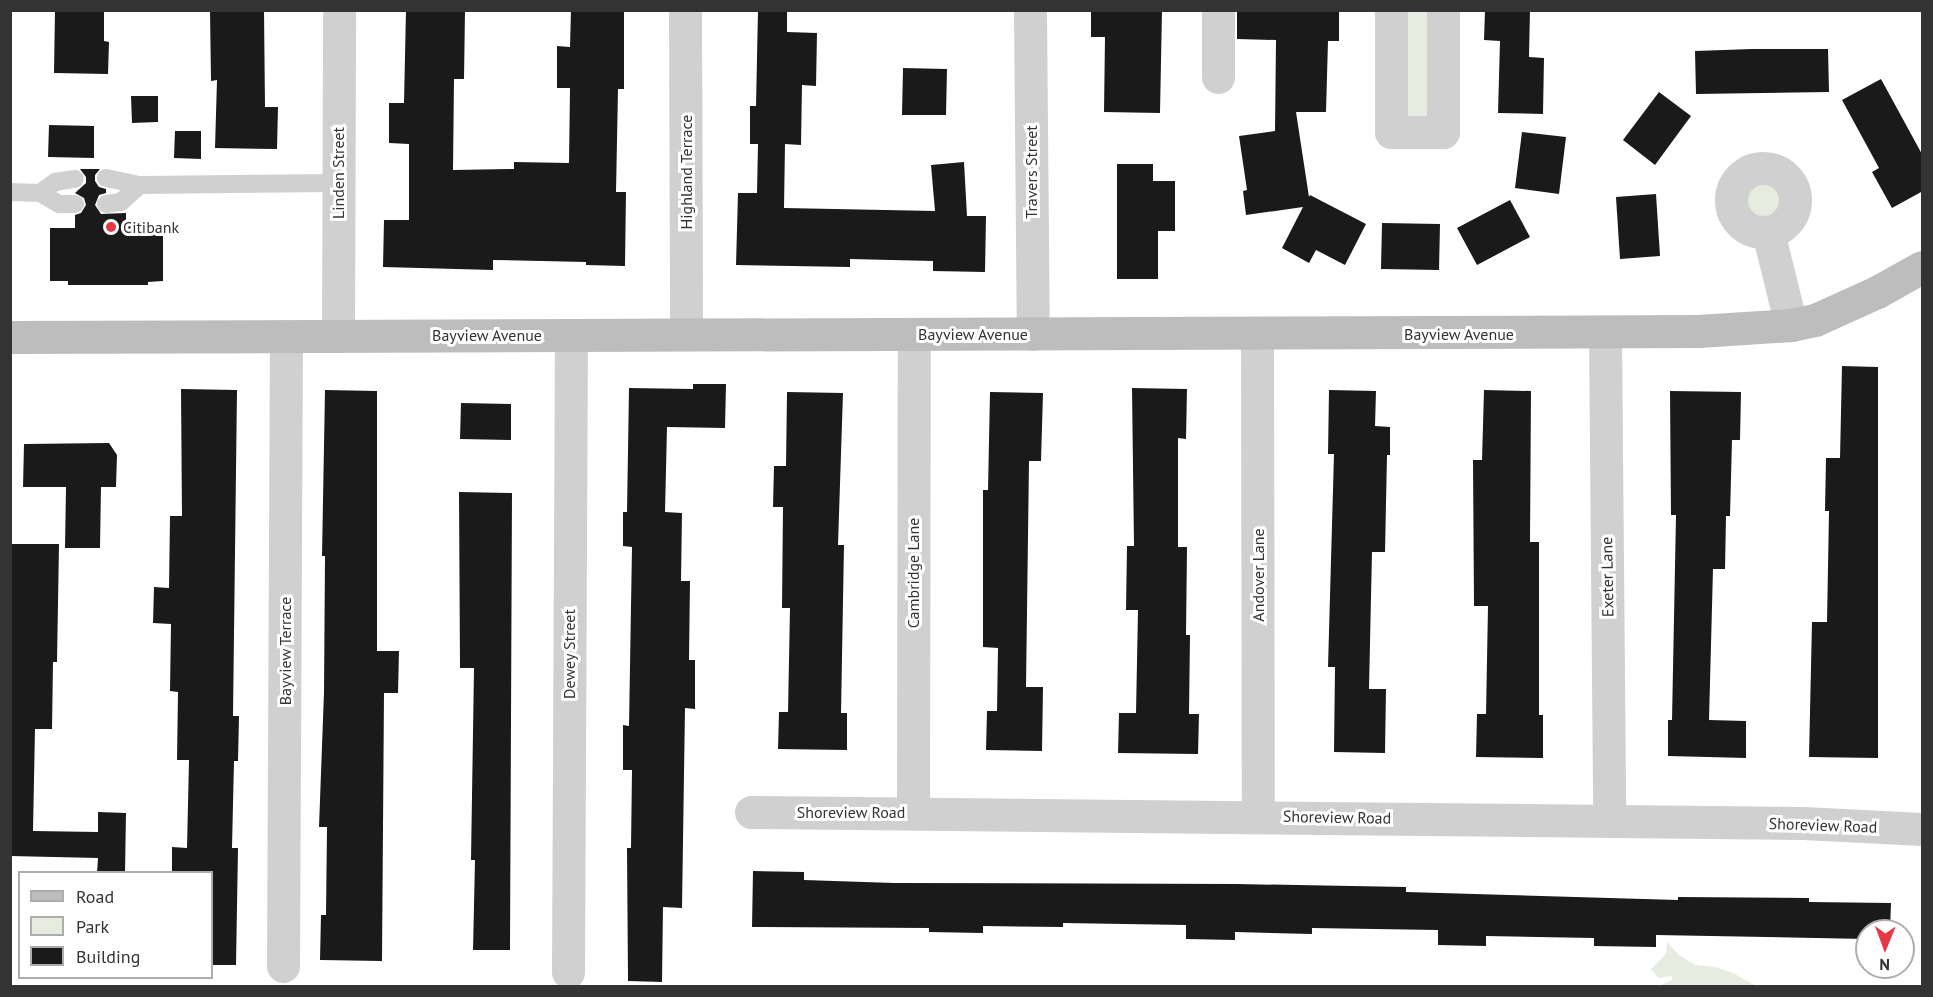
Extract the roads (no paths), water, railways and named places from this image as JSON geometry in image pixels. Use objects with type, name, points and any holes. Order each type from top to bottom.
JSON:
[{"type":"street","name":"Linden Street","points":[[338,336],[339,10]]},
{"type":"street","name":"Highland Terrace","points":[[686,10],[686,333]]},
{"type":"street","name":"Travers Street","points":[[1030,10],[1033,334]]},
{"type":"street","points":[[1218,10],[1218,77]]},
{"type":"street","points":[[1391,10],[1391,132],[1443,132],[1443,10]]},
{"type":"street","points":[[1768,232],[1791,325]]},
{"type":"street","name":"Bayview Avenue","points":[[10,337],[686,333],[1257,335],[1698,331],[1791,325],[1815,320],[1839,311],[1923,267]]},
{"type":"street","name":"Exeter Lane","points":[[1605,333],[1609,821]]},
{"type":"street","name":"Cambridge Lane","points":[[913,812],[914,334]]},
{"type":"street","name":"Dewey Street","points":[[568,972],[571,335]]},
{"type":"street","name":"Andover Lane","points":[[1257,335],[1258,816]]},
{"type":"street","name":"Bayview Terrace","points":[[283,966],[286,336]]},
{"type":"street","name":"Shoreview Road","points":[[751,812],[1803,823],[1923,829]]},
{"type":"lane","points":[[106,178],[140,185],[338,183]]},
{"type":"lane","points":[[40,193],[55,182],[75,179]]},
{"type":"lane","points":[[106,204],[120,202],[140,185]]},
{"type":"lane","points":[[10,192],[40,193],[59,204],[75,204]]},
{"type":"place","name":"Citibank","points":[[111,227]]}]
